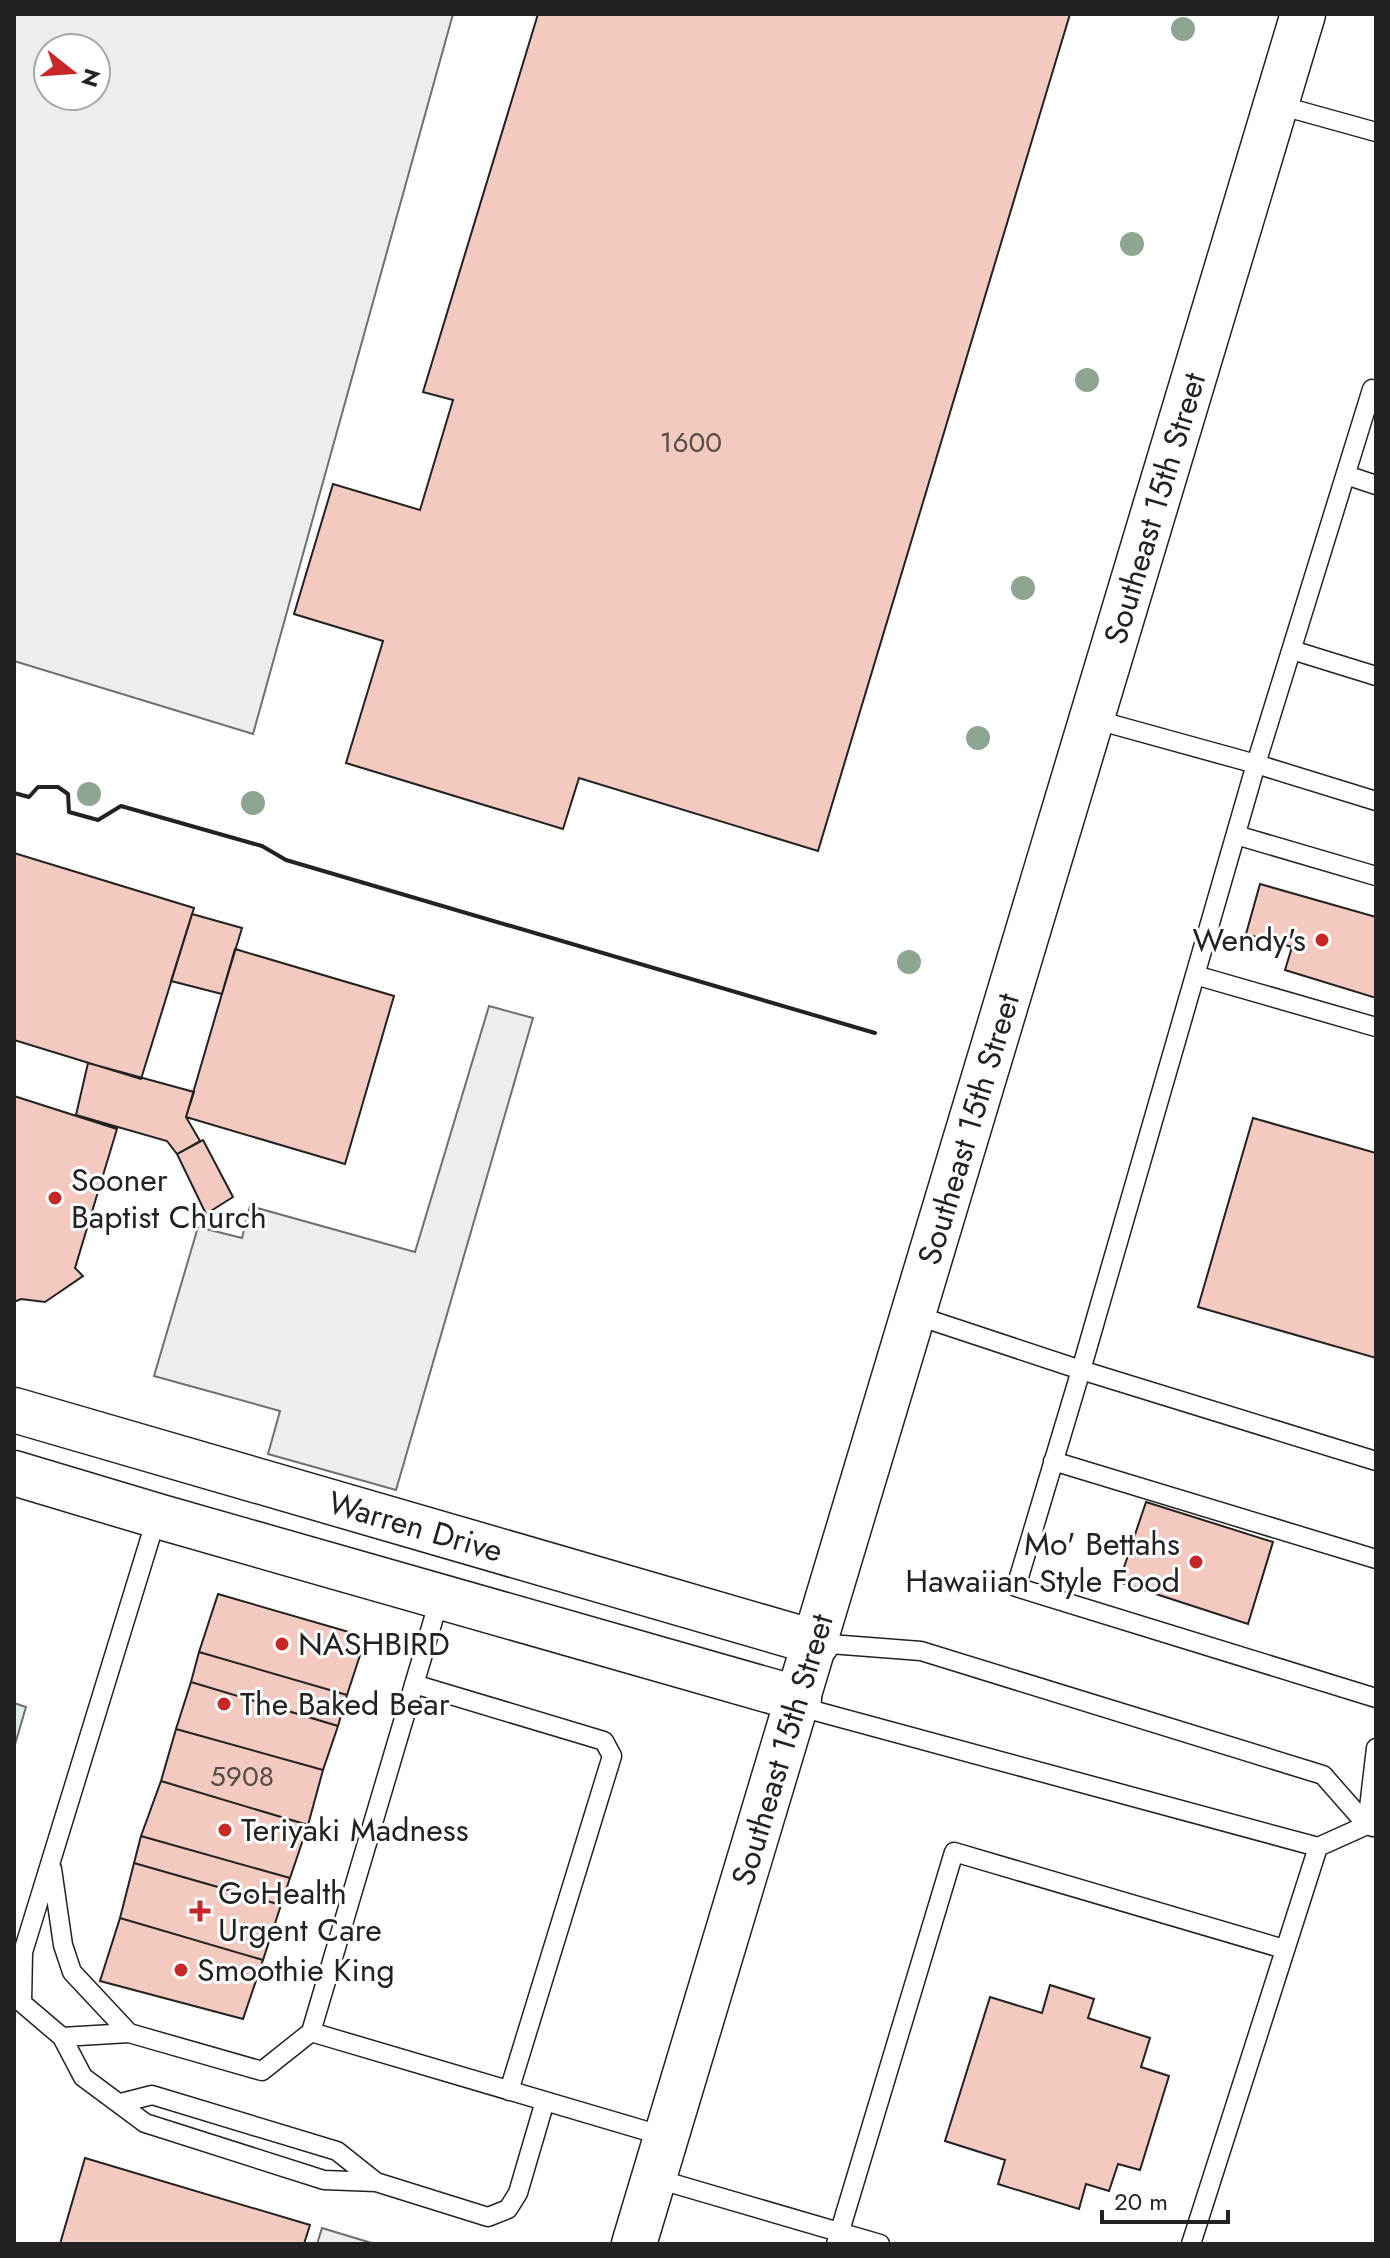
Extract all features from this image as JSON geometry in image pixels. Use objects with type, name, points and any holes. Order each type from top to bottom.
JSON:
[{"type":"main road","name":"Southeast 15th Street","points":[[634,2244],[817,1643],[1303,14]]},
{"type":"main road","name":"Warren Drive","points":[[14,1410],[817,1643]]},
{"type":"main road","points":[[159,1517],[177,1459]]},
{"type":"main road","name":"Warren Drive","points":[[14,1473],[798,1702]]},
{"type":"lane","points":[[1275,104],[1376,132]]},
{"type":"lane","points":[[1375,386],[1256,764],[1016,1587],[1376,1698]]},
{"type":"lane","points":[[1346,475],[1376,485]]},
{"type":"lane","points":[[1292,650],[1376,676]]},
{"type":"lane","points":[[1093,719],[1376,801]]},
{"type":"lane","points":[[1236,835],[1376,876]]},
{"type":"lane","points":[[1195,975],[1376,1027]]},
{"type":"lane","points":[[915,1315],[1376,1461]]},
{"type":"lane","points":[[1053,1461],[1376,1559]]},
{"type":"lane","points":[[159,1517],[23,1952],[22,2003],[62,2037],[83,2077],[145,2123],[324,2180],[376,2182],[488,2217],[508,2209],[518,2193],[545,2101]]},
{"type":"lane","points":[[62,2037],[129,2033],[262,2071],[311,2032],[440,1597]]},
{"type":"lane","points":[[817,1643],[921,1651],[1323,1775],[1372,1827]]},
{"type":"lane","points":[[414,1684],[604,1741],[612,1756],[509,2091]]},
{"type":"lane","points":[[798,1702],[1318,1847],[1372,1827]]},
{"type":"lane","points":[[1372,1827],[1376,1748]]},
{"type":"lane","points":[[1191,2244],[1318,1847]]},
{"type":"lane","points":[[838,2238],[954,1852],[1284,1949]]},
{"type":"lane","points":[[51,1862],[63,1945],[72,1972],[129,2033]]},
{"type":"lane","points":[[311,2032],[667,2137]]},
{"type":"lane","points":[[121,2103],[152,2095],[337,2151],[376,2182]]},
{"type":"lane","points":[[654,2178],[838,2238],[880,2244]]},
{"type":"green space","points":[[14,1703],[26,1707],[14,1748]]},
{"type":"shaded area","points":[[14,14],[453,14],[253,734],[14,661]]},
{"type":"shaded area","points":[[489,1006],[533,1018],[396,1490],[268,1454],[280,1411],[154,1376],[198,1227],[242,1238],[250,1206],[415,1252]]},
{"type":"shaded area","points":[[322,2228],[375,2244],[317,2244]]},
{"type":"building","points":[[538,14],[1070,14],[818,851],[579,778],[563,829],[346,763],[383,641],[294,614],[333,484],[420,510],[453,400],[423,392]]},
{"type":"building","points":[[14,853],[194,908],[141,1079],[14,1040]]},
{"type":"building","name":"Wendy's","points":[[1260,884],[1376,917],[1376,998],[1285,970],[1292,947],[1246,934]]},
{"type":"building","points":[[192,914],[242,928],[222,994],[171,981]]},
{"type":"building","points":[[235,949],[394,996],[345,1164],[186,1117]]},
{"type":"building","points":[[88,1063],[194,1092],[186,1117],[200,1141],[177,1154],[167,1141],[76,1115]]},
{"type":"building","name":"Sooner Baptist Church","points":[[14,1096],[117,1129],[75,1268],[83,1276],[45,1302],[21,1299],[14,1302]]},
{"type":"building","points":[[1253,1118],[1376,1153],[1376,1358],[1198,1307]]},
{"type":"building","points":[[203,1140],[233,1197],[206,1214],[177,1154]]},
{"type":"building","name":"Mo' Bettahs Hawaiian Style Food","points":[[1146,1502],[1273,1542],[1248,1624],[1119,1582]]},
{"type":"building","name":"NASHBIRD","points":[[218,1594],[366,1637],[347,1695],[199,1652]]},
{"type":"building","points":[[199,1652],[347,1695],[338,1726],[191,1682]]},
{"type":"building","name":"The Baked Bear","points":[[191,1682],[338,1726],[323,1770],[176,1729]]},
{"type":"building","points":[[176,1729],[323,1770],[308,1825],[161,1781]]},
{"type":"building","name":"Teriyaki Madness","points":[[161,1781],[308,1825],[290,1878],[141,1836]]},
{"type":"building","points":[[141,1836],[290,1878],[281,1905],[134,1863]]},
{"type":"building","name":"GoHealth Urgent Care","points":[[134,1863],[281,1905],[263,1960],[120,1918]]},
{"type":"building","name":"Smoothie King","points":[[120,1918],[263,1960],[243,2019],[100,1981]]},
{"type":"building","points":[[1050,1985],[1094,1999],[1088,2018],[1150,2038],[1141,2067],[1169,2076],[1140,2170],[1118,2164],[1109,2191],[1086,2184],[1079,2209],[998,2184],[1005,2160],[945,2141],[990,1997],[1042,2013]]},
{"type":"building","points":[[85,2158],[310,2225],[304,2244],[60,2244]]},
{"type":"wall","points":[[14,793],[29,797],[38,787],[58,787],[68,794],[69,812],[98,820],[121,806],[262,846],[286,860],[875,1033]]},
{"type":"place","name":"Wendy's","points":[[1322,940]]},
{"type":"place","name":"Sooner Baptist Church","points":[[55,1198]]},
{"type":"place","name":"Mo' Bettahs Hawaiian Style Food","points":[[1196,1562]]},
{"type":"place","name":"NASHBIRD","points":[[282,1644]]},
{"type":"place","name":"The Baked Bear","points":[[224,1704]]},
{"type":"place","name":"Teriyaki Madness","points":[[225,1830]]},
{"type":"place","name":"GoHealth Urgent Care","points":[[200,1911]]},
{"type":"place","name":"Smoothie King","points":[[181,1970]]}]
